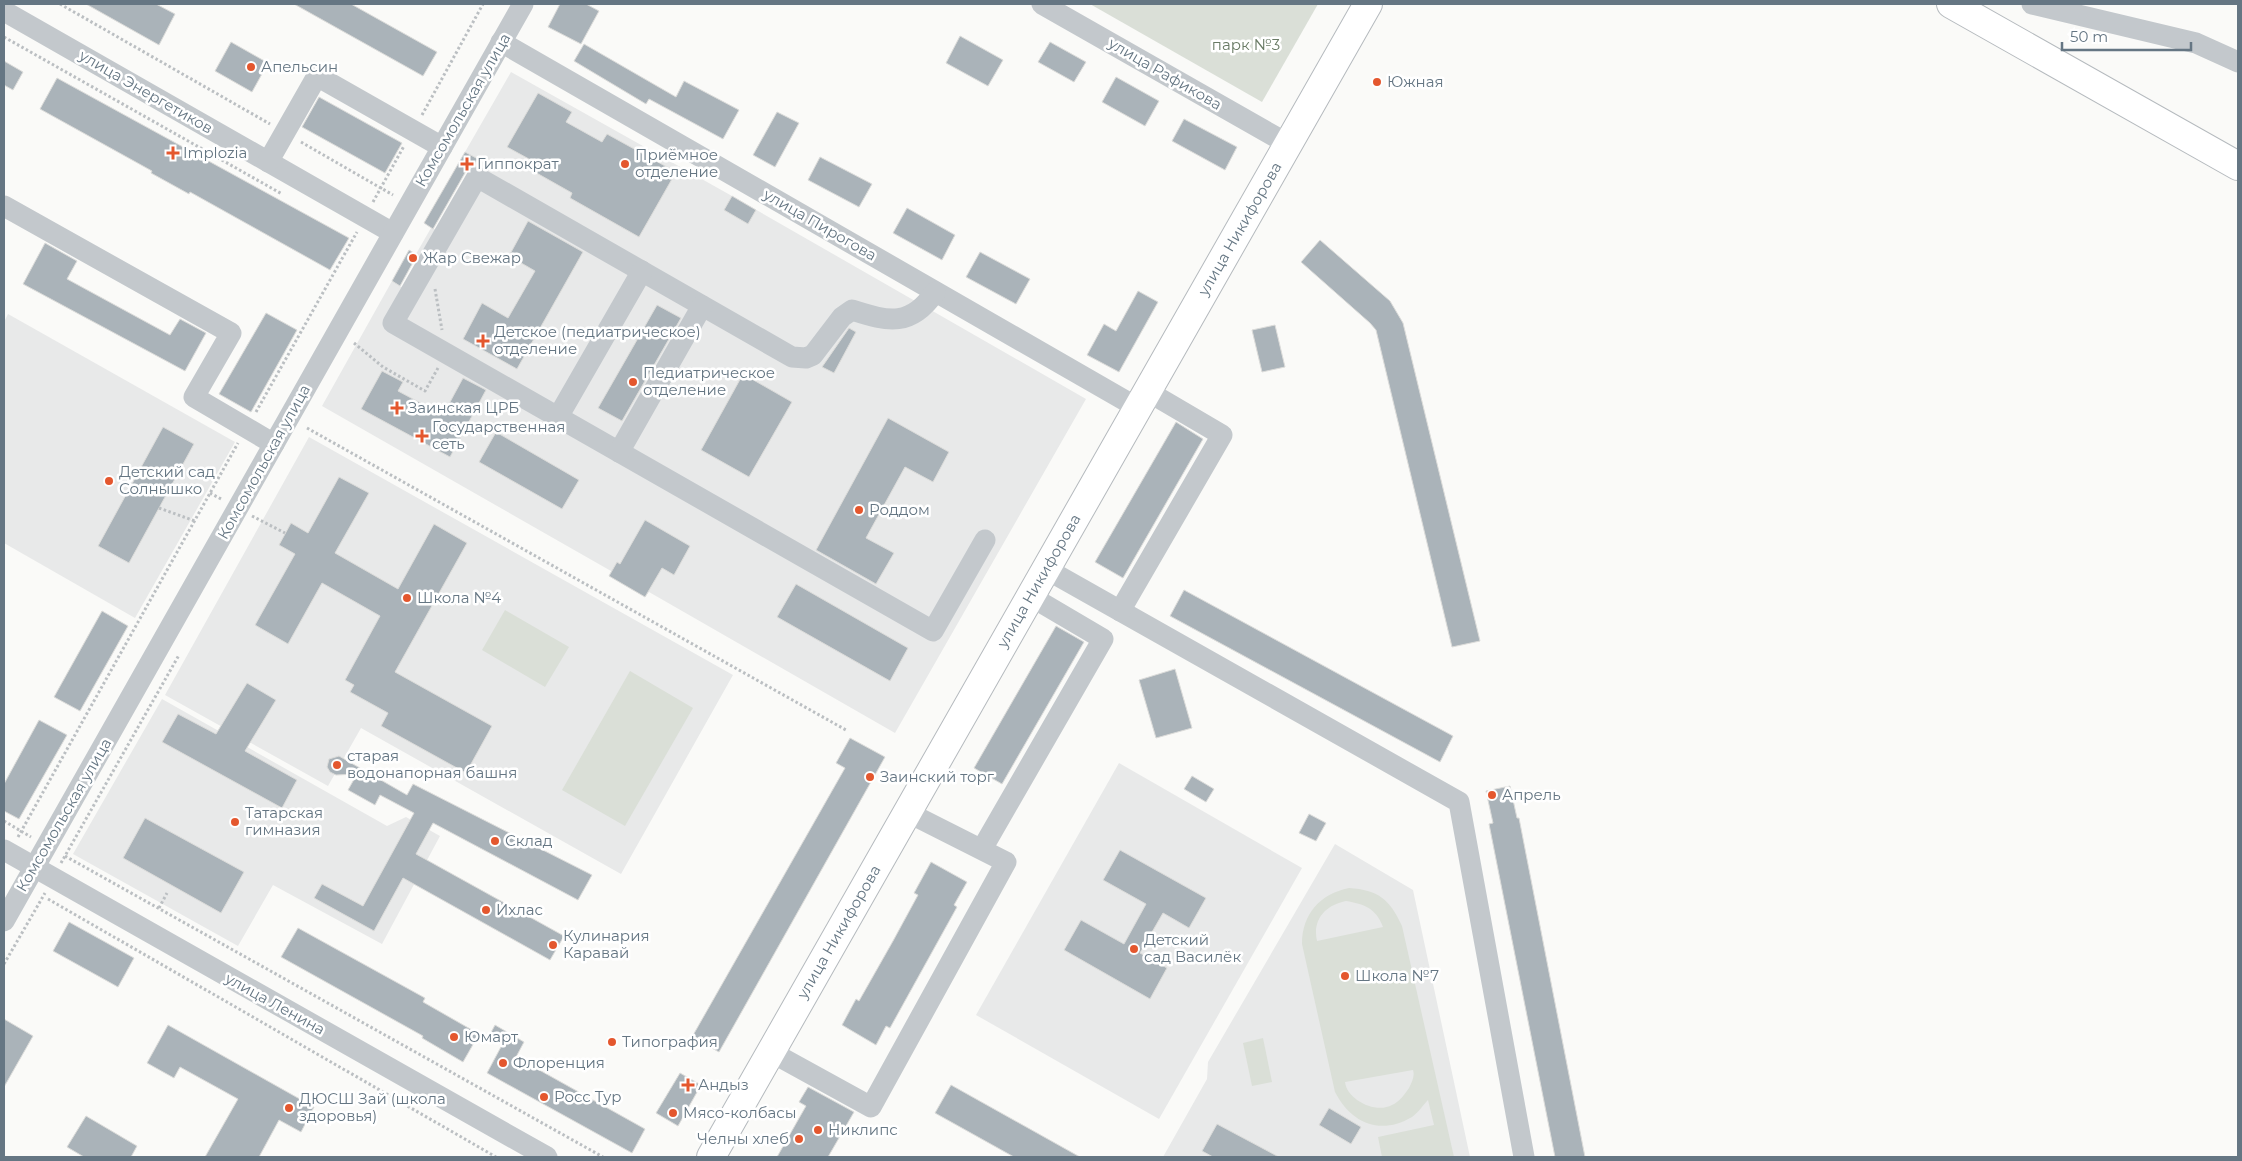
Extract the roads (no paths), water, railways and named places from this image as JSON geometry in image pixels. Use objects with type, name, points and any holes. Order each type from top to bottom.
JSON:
[{"type":"main road","name":"улица Никифорова","points":[[711,1157],[1368,4]]},
{"type":"main road","points":[[1958,5],[2238,166]]},
{"type":"street","name":"Комсомольская улица","points":[[4,920],[523,4]]},
{"type":"street","name":"улица Рафикова","points":[[1042,4],[1288,144]]},
{"type":"street","points":[[2032,4],[2196,44],[2238,62]]},
{"type":"street","name":"улица Энергетиков","points":[[4,11],[268,162],[388,242]]},
{"type":"street","name":"улица Пирогова","points":[[502,42],[936,292],[1142,399],[1222,434],[1120,612]]},
{"type":"street","points":[[268,162],[316,76],[442,147]]},
{"type":"street","points":[[936,292],[926,306],[902,319],[889,321],[852,310],[842,317],[813,355],[801,358],[792,357],[477,177],[393,323],[933,631],[985,540]]},
{"type":"street","points":[[4,206],[231,333],[194,397],[274,444]]},
{"type":"street","points":[[558,417],[642,271]]},
{"type":"street","points":[[619,452],[702,306]]},
{"type":"street","points":[[1046,569],[1459,802],[1524,1157]]},
{"type":"street","points":[[982,849],[1103,639],[1030,596]]},
{"type":"street","points":[[771,1052],[871,1107],[1006,862],[907,812]]},
{"type":"street","name":"улица Ленина","points":[[6,852],[547,1157]]},
{"type":"place","name":"Апельсин","points":[[251,67]]},
{"type":"place","name":"Южная","points":[[1377,82]]},
{"type":"place","name":"Implozia","points":[[173,153]]},
{"type":"place","name":"Гиппократ","points":[[467,164]]},
{"type":"place","name":"Приёмное отделение","points":[[625,164]]},
{"type":"place","name":"Жар Свежар","points":[[413,258]]},
{"type":"place","name":"Детское (педиатрическое) отделение","points":[[483,341]]},
{"type":"place","name":"Педиатрическое отделение","points":[[633,382]]},
{"type":"place","name":"Заинская ЦРБ","points":[[397,408]]},
{"type":"place","name":"Государственная сеть","points":[[422,436]]},
{"type":"place","name":"Детский сад Солнышко","points":[[109,481]]},
{"type":"place","name":"Роддом","points":[[859,510]]},
{"type":"place","name":"Школа №4","points":[[407,598]]},
{"type":"place","name":"старая водонапорная башня","points":[[337,765]]},
{"type":"place","name":"Заинский торг","points":[[870,777]]},
{"type":"place","name":"Апрель","points":[[1492,795]]},
{"type":"place","name":"Татарская гимназия","points":[[235,822]]},
{"type":"place","name":"Склад","points":[[495,841]]},
{"type":"place","name":"Ихлас","points":[[486,910]]},
{"type":"place","name":"Кулинария Каравай","points":[[553,945]]},
{"type":"place","name":"Детский сад Василёк","points":[[1134,949]]},
{"type":"place","name":"Школа №7","points":[[1345,976]]},
{"type":"place","name":"Юмарт","points":[[454,1037]]},
{"type":"place","name":"Типография","points":[[612,1042]]},
{"type":"place","name":"Флоренция","points":[[503,1063]]},
{"type":"place","name":"Андыз","points":[[688,1085]]},
{"type":"place","name":"Росс Тур","points":[[544,1097]]},
{"type":"place","name":"ДЮСШ Зай (школа здоровья)","points":[[289,1108]]},
{"type":"place","name":"Мясо-колбасы","points":[[673,1113]]},
{"type":"place","name":"Никлипс","points":[[818,1130]]},
{"type":"place","name":"Челны хлеб","points":[[799,1139]]},
{"type":"park label","name":"парк №3","points":[[1246,45]]}]
